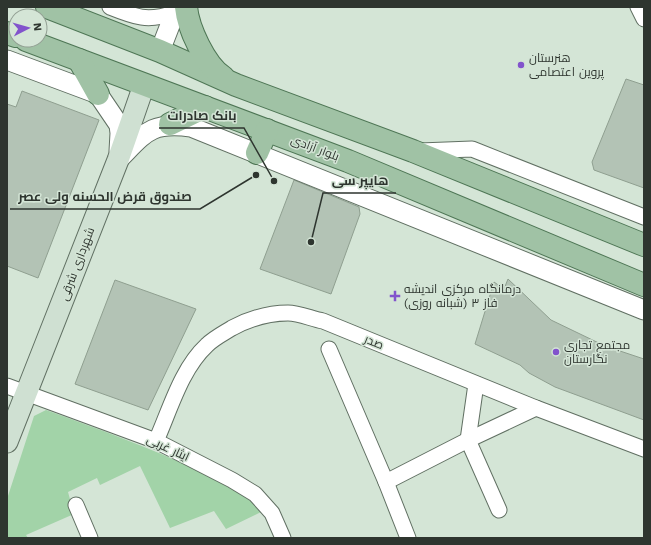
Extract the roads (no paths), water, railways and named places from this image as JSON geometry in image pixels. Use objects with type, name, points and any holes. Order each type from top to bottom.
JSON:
[{"type":"main road","points":[[47,7],[160,51],[236,85],[413,151],[644,245]]},
{"type":"main road","points":[[179,9],[210,63],[220,75],[236,85]]},
{"type":"main road","name":"بلوار آزادی","points":[[47,48],[348,161],[644,285]]},
{"type":"main road","points":[[79,60],[98,94]]},
{"type":"main road","name":"شهرداری شرقی","points":[[7,442],[118,160],[144,85]]},
{"type":"main road","points":[[170,124],[205,107]]},
{"type":"main road","points":[[257,153],[267,130]]},
{"type":"street","points":[[110,7],[136,17],[157,19],[179,9]]},
{"type":"street","points":[[638,7],[644,19]]},
{"type":"street","points":[[160,51],[179,9]]},
{"type":"street","points":[[7,60],[98,94],[119,125],[120,133],[118,160]]},
{"type":"street","points":[[118,160],[152,128],[170,124],[191,126],[644,310]]},
{"type":"street","points":[[413,151],[472,149],[644,218]]},
{"type":"street","name":"صدر","points":[[156,441],[183,379],[193,361],[207,345],[238,325],[263,316],[289,313],[323,321],[536,408],[644,449]]},
{"type":"street","points":[[329,349],[386,482],[408,538]]},
{"type":"street","points":[[476,384],[468,440],[499,510]]},
{"type":"street","name":"ایثار غربی","points":[[7,386],[156,441],[255,494],[272,513],[283,538]]},
{"type":"street","points":[[386,482],[468,440],[536,408]]},
{"type":"street","points":[[76,505],[90,538]]},
{"type":"place","name":"هنرستان پروین اعتصامی","points":[[521,65]]},
{"type":"place","name":"صندوق قرض الحسنه ولی عصر","points":[[256,175]]},
{"type":"place","name":"بانک صادرات","points":[[274,181]]},
{"type":"place","name":"هایپر سی","points":[[311,242]]},
{"type":"place","name":"درمانگاه مرکزی اندیشه فاز ۳ (شبانه روزی)","points":[[395,296]]},
{"type":"place","name":"مجتمع تجاری نگارستان","points":[[556,352]]}]
